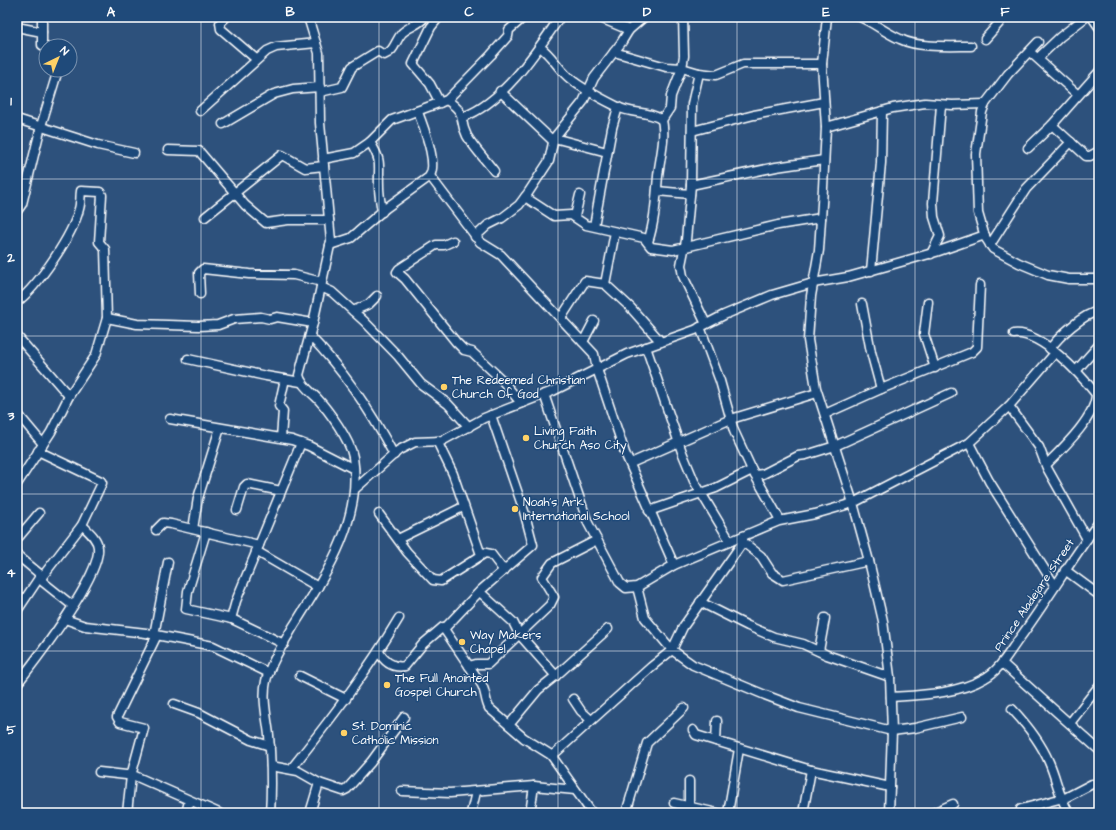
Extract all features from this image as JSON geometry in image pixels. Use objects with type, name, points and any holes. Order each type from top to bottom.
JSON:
[{"type":"street","points":[[42,17],[42,38]]},
{"type":"street","points":[[226,17],[220,23],[221,29],[256,60]]},
{"type":"street","points":[[270,813],[272,778],[264,697],[266,680],[284,644],[318,587],[346,529],[355,489],[353,456],[346,438],[318,400],[301,382],[299,375],[310,336],[330,245],[320,123],[319,53],[308,17]]},
{"type":"street","points":[[439,17],[431,27],[413,61],[413,66],[443,101],[458,108],[463,117],[462,123],[468,136],[494,171]]},
{"type":"street","points":[[205,218],[282,155],[305,168],[354,153],[370,142],[392,120],[418,112],[443,101],[491,55],[508,36],[510,30],[524,17]]},
{"type":"street","points":[[463,117],[482,108],[523,70],[560,17]]},
{"type":"street","points":[[598,17],[628,30]]},
{"type":"street","points":[[475,237],[488,225],[502,218],[525,197],[549,161],[554,140],[583,102],[588,90],[604,63],[614,52],[628,30],[644,17]]},
{"type":"street","points":[[648,242],[651,232],[657,191],[662,141],[662,120],[670,108],[671,96],[682,68],[684,56],[683,17]]},
{"type":"street","points":[[827,17],[822,64],[826,127],[821,218],[819,250],[813,283],[808,340],[818,393],[853,503],[869,560],[883,621],[891,697],[892,731],[889,813]]},
{"type":"street","points":[[860,17],[877,20],[900,39],[913,44],[970,46]]},
{"type":"street","points":[[985,39],[1000,22],[1001,17]]},
{"type":"street","points":[[1038,58],[1060,37],[1086,17]]},
{"type":"street","points":[[223,124],[274,94],[293,89],[320,90],[342,87],[352,67],[378,51],[384,55],[390,53],[402,33],[414,27],[422,18],[431,27]]},
{"type":"street","points":[[17,27],[42,32]]},
{"type":"street","points":[[1038,42],[1008,74],[985,104],[982,112],[976,154],[978,214],[985,235],[992,249],[1019,263],[1048,275],[1069,279],[1099,279]]},
{"type":"street","points":[[200,112],[256,60],[276,47],[316,43]]},
{"type":"street","points":[[540,47],[550,55],[565,75],[588,90],[618,107],[649,114],[662,120]]},
{"type":"street","points":[[614,52],[666,67],[682,68],[699,73],[720,75],[743,64],[822,64]]},
{"type":"street","points":[[1030,52],[1078,95]]},
{"type":"street","points":[[1028,148],[1052,125],[1099,72]]},
{"type":"street","points":[[699,73],[692,104],[691,190],[685,247],[681,258],[683,276],[703,326],[734,431],[753,473],[780,520]]},
{"type":"street","points":[[17,212],[22,204],[41,126],[56,78]]},
{"type":"street","points":[[500,91],[554,140],[607,152]]},
{"type":"street","points":[[692,131],[754,115],[824,102]]},
{"type":"street","points":[[826,127],[882,111],[925,103],[941,105],[985,104]]},
{"type":"street","points":[[931,254],[940,236],[934,217],[933,203],[941,105]]},
{"type":"street","points":[[594,226],[607,152],[618,107]]},
{"type":"street","points":[[871,271],[881,163],[882,111]]},
{"type":"street","points":[[330,245],[351,238],[382,212],[430,176],[433,168],[431,154],[418,112]]},
{"type":"street","points":[[17,120],[41,126],[98,145],[134,153]]},
{"type":"street","points":[[1052,125],[1086,156],[1090,156],[1099,151]]},
{"type":"street","points":[[370,142],[378,155],[381,166],[379,186],[382,212]]},
{"type":"street","points":[[990,245],[1026,189],[1071,142]]},
{"type":"street","points":[[168,150],[199,151],[246,207],[268,223],[288,220],[329,220]]},
{"type":"street","points":[[657,191],[691,190],[776,167],[824,160]]},
{"type":"street","points":[[430,176],[475,237],[487,248],[501,255],[594,354],[597,369],[625,453],[649,511],[674,565]]},
{"type":"street","points":[[17,302],[26,294],[69,234],[79,209],[81,191],[99,192],[102,195],[99,242],[105,249],[107,318],[96,355],[69,396],[43,444],[17,484]]},
{"type":"street","points":[[574,216],[580,195]]},
{"type":"street","points":[[525,197],[554,216],[574,216],[583,224],[644,238],[651,246],[673,250],[778,225],[821,218]]},
{"type":"street","points":[[605,284],[615,232]]},
{"type":"street","points":[[355,489],[394,455],[415,442],[437,441],[451,437],[491,415],[544,394],[627,354],[703,326],[772,295],[813,283],[848,277],[871,271],[931,254],[985,235]]},
{"type":"street","points":[[453,241],[444,245],[436,244],[399,269],[397,272],[399,276],[405,279],[456,342],[464,350],[472,352],[501,379],[521,403]]},
{"type":"street","points":[[673,250],[681,258]]},
{"type":"street","points":[[200,294],[199,273],[203,269],[249,274],[294,275],[322,285],[353,311],[398,356],[421,384],[448,404],[469,427]]},
{"type":"street","points":[[561,318],[585,281],[605,284],[630,307],[661,342]]},
{"type":"street","points":[[825,414],[954,359],[967,356],[977,347],[980,284]]},
{"type":"street","points":[[353,311],[369,304],[377,296]]},
{"type":"street","points":[[928,302],[924,334],[935,368]]},
{"type":"street","points":[[862,304],[871,352],[881,389]]},
{"type":"street","points":[[544,394],[588,523],[620,583],[626,588],[637,587],[674,565],[730,541],[743,539],[780,520],[815,514],[853,503],[969,443],[1009,406],[1052,351],[1058,338],[1086,317],[1099,311]]},
{"type":"street","points":[[107,318],[137,324],[199,326],[218,325],[234,319],[260,317],[270,319],[277,317],[313,323]]},
{"type":"street","points":[[583,342],[594,321]]},
{"type":"street","points":[[1014,334],[1030,336],[1041,342],[1076,371],[1098,392],[1096,404],[1090,415],[1046,465]]},
{"type":"street","points":[[17,336],[69,396]]},
{"type":"street","points":[[310,336],[322,348],[354,391],[384,436],[394,455]]},
{"type":"street","points":[[1076,371],[1099,345]]},
{"type":"street","points":[[646,347],[679,443],[694,481],[730,541]]},
{"type":"street","points":[[188,359],[301,382]]},
{"type":"street","points":[[281,438],[283,410],[280,406],[285,379]]},
{"type":"street","points":[[630,463],[679,443],[731,419],[818,393]]},
{"type":"street","points":[[649,511],[701,494],[753,473],[763,474],[798,456],[835,446],[951,393]]},
{"type":"street","points":[[1009,406],[1039,447],[1046,465],[1086,539]]},
{"type":"street","points":[[17,414],[43,444]]},
{"type":"street","points":[[379,652],[383,660],[395,667],[405,666],[423,644],[442,627],[445,627],[480,592],[533,545],[534,542],[491,415]]},
{"type":"street","points":[[170,419],[302,443],[354,469]]},
{"type":"street","points":[[193,529],[198,498],[220,428]]},
{"type":"street","points":[[437,441],[453,474],[463,507],[479,550],[482,553],[491,554],[504,571]]},
{"type":"street","points":[[230,619],[257,548],[302,443]]},
{"type":"street","points":[[969,443],[989,481],[1055,586]]},
{"type":"street","points":[[17,611],[41,576],[82,526],[102,482],[38,451]]},
{"type":"street","points":[[237,510],[244,487],[247,484],[281,491]]},
{"type":"street","points":[[398,539],[463,507]]},
{"type":"street","points":[[17,539],[40,513]]},
{"type":"street","points":[[379,514],[407,552],[433,580],[441,581],[485,553]]},
{"type":"street","name":"Prince Aladejare Street","points":[[891,697],[925,695],[967,686],[986,678],[1002,663],[1042,608],[1065,570],[1099,522]]},
{"type":"street","points":[[156,530],[163,523],[206,532],[257,548],[318,587]]},
{"type":"street","points":[[17,684],[56,634],[91,574],[98,548],[96,541],[91,534],[82,526]]},
{"type":"street","points":[[206,532],[188,591],[185,608],[187,610],[230,619],[284,644]]},
{"type":"street","points":[[743,539],[761,556],[772,573],[783,580],[869,560]]},
{"type":"street","points":[[552,756],[672,650],[683,627],[743,539]]},
{"type":"street","points":[[469,666],[476,664],[488,664],[553,601],[552,593],[542,577],[550,565],[597,540]]},
{"type":"street","points":[[17,555],[41,576],[43,582],[72,606]]},
{"type":"street","points":[[128,813],[131,776],[144,728],[120,722],[118,717],[156,635],[168,562]]},
{"type":"street","points":[[1065,570],[1099,595]]},
{"type":"street","points":[[637,587],[645,618],[672,650],[693,665],[799,708],[892,731],[915,728],[962,717]]},
{"type":"street","points":[[480,592],[509,618],[519,634],[556,676]]},
{"type":"street","points":[[700,602],[774,637],[803,644],[819,652],[858,667],[890,677]]},
{"type":"street","points":[[291,769],[346,699],[379,652],[399,618]]},
{"type":"street","points":[[819,652],[825,618]]},
{"type":"street","points":[[65,619],[86,626],[156,635],[218,648],[269,673]]},
{"type":"street","points":[[445,627],[445,632],[486,693],[486,702],[489,708],[524,738],[552,756],[592,813]]},
{"type":"street","points":[[509,724],[538,690],[556,676],[608,629]]},
{"type":"street","points":[[1002,663],[1099,750]]},
{"type":"street","points":[[476,677],[484,664]]},
{"type":"street","points":[[300,676],[346,699]]},
{"type":"street","points":[[1070,723],[1099,686]]},
{"type":"street","points":[[573,699],[581,711],[591,720]]},
{"type":"street","points":[[174,704],[199,713],[251,740],[270,746]]},
{"type":"street","points":[[626,813],[647,743],[684,708]]},
{"type":"street","points":[[1012,709],[1042,749],[1049,762],[1061,799],[1070,813]]},
{"type":"street","points":[[271,766],[298,771],[319,783],[343,791],[347,789],[371,762],[404,717]]},
{"type":"street","points":[[716,741],[717,721]]},
{"type":"street","points":[[693,730],[696,735],[811,770],[890,786]]},
{"type":"street","points":[[728,813],[739,749]]},
{"type":"street","points":[[803,813],[811,770]]},
{"type":"street","points":[[99,772],[131,776],[218,813]]},
{"type":"street","points":[[688,781],[689,810]]},
{"type":"street","points":[[310,813],[319,783]]},
{"type":"street","points":[[1021,809],[1061,799],[1092,784]]},
{"type":"street","points":[[402,791],[450,793],[534,786],[575,790]]},
{"type":"street","points":[[530,813],[534,786]]},
{"type":"street","points":[[471,813],[476,792]]},
{"type":"street","points":[[186,813],[188,801]]},
{"type":"street","points":[[674,803],[689,810],[717,813]]},
{"type":"street","points":[[933,813],[953,804]]},
{"type":"place","name":"The Redeemed Christian Church Of God","points":[[444,387]]},
{"type":"place","name":"Living Faith Church Aso City","points":[[526,438]]},
{"type":"place","name":"Noah's Ark International School","points":[[515,509]]},
{"type":"place","name":"Way Makers Chapel","points":[[462,642]]},
{"type":"place","name":"The Full Anointed Gospel Church","points":[[387,685]]},
{"type":"place","name":"St. Dominic Catholic Mission","points":[[344,733]]}]
